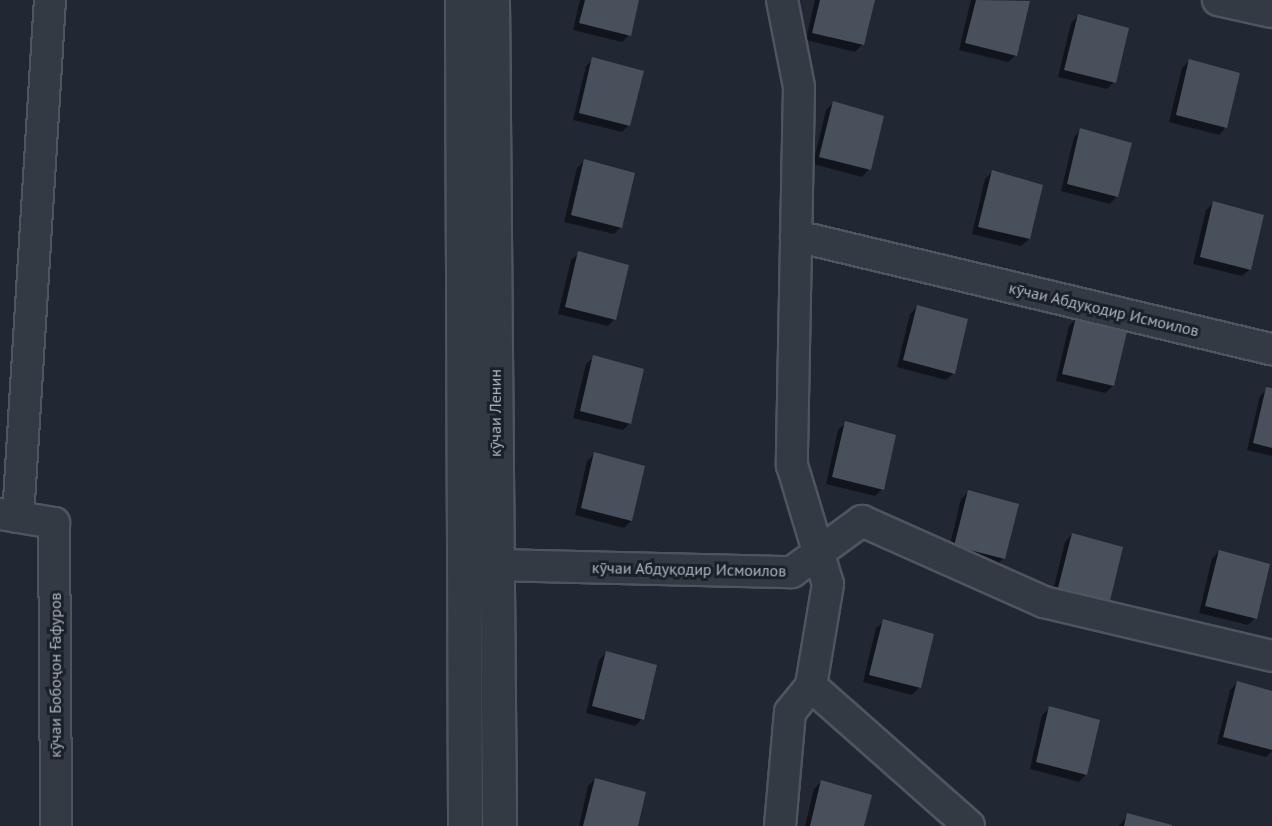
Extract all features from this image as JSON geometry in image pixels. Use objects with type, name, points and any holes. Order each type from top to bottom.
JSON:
[{"type":"street","points":[[9,515],[50,0]]},
{"type":"street","name":"кӯчаи Ленин","points":[[462,0],[478,209],[496,565],[499,826]]},
{"type":"street","name":"кӯчаи Ленин","points":[[465,826],[463,568],[478,209],[492,0]]},
{"type":"street","points":[[780,826],[790,712],[811,686],[828,584],[792,465],[799,87],[782,0]]},
{"type":"street","points":[[1218,0],[1272,12]]},
{"type":"street","name":"кӯчаи Абдуқодир Исмоилов","points":[[796,236],[1272,348]]},
{"type":"street","name":"кӯчаи Бобоҷон Ғафуров","points":[[9,515],[54,523],[56,826]]},
{"type":"street","name":"кӯчаи Абдуқодир Исмоилов","points":[[463,568],[496,565],[792,572],[862,521],[1044,602],[1272,656]]},
{"type":"street","points":[[811,686],[969,826]]},
{"type":"building","points":[[585,0],[639,0],[631,36],[579,23]]},
{"type":"building","points":[[820,0],[875,0],[864,45],[812,33]]},
{"type":"building","points":[[976,0],[1030,1],[1017,56],[965,43]]},
{"type":"building","points":[[1078,14],[1129,28],[1116,83],[1064,70]]},
{"type":"building","points":[[592,57],[644,71],[630,126],[579,113]]},
{"type":"building","points":[[1189,59],[1240,73],[1227,128],[1176,115]]},
{"type":"building","points":[[833,101],[884,116],[871,170],[819,157]]},
{"type":"building","points":[[1080,128],[1132,143],[1118,197],[1067,184]]},
{"type":"building","points":[[584,159],[635,173],[622,228],[571,215]]},
{"type":"building","points":[[992,170],[1043,185],[1030,239],[978,227]]},
{"type":"building","points":[[1213,201],[1264,215],[1251,270],[1200,257]]},
{"type":"building","points":[[578,251],[629,265],[616,320],[565,307]]},
{"type":"building","points":[[917,305],[968,319],[955,374],[903,360]]},
{"type":"building","points":[[1076,317],[1127,332],[1114,386],[1062,374]]},
{"type":"building","points":[[593,355],[644,369],[631,424],[580,411]]},
{"type":"building","points":[[1266,387],[1272,388],[1272,448],[1253,443]]},
{"type":"building","points":[[845,421],[896,435],[884,490],[832,477]]},
{"type":"building","points":[[594,452],[645,466],[632,521],[581,508]]},
{"type":"building","points":[[968,490],[1019,504],[1005,559],[954,546]]},
{"type":"building","points":[[1072,533],[1123,547],[1110,601],[1058,588]]},
{"type":"building","points":[[1219,550],[1270,564],[1257,619],[1205,606]]},
{"type":"building","points":[[883,619],[934,634],[921,688],[869,675]]},
{"type":"building","points":[[606,651],[657,665],[644,720],[592,706]]},
{"type":"building","points":[[1237,681],[1272,691],[1272,750],[1223,737]]},
{"type":"building","points":[[1049,706],[1100,720],[1087,775],[1036,762]]},
{"type":"building","points":[[595,778],[646,792],[638,826],[583,826]]},
{"type":"building","points":[[821,780],[872,795],[864,826],[810,826]]},
{"type":"building","points":[[1127,813],[1172,825],[1172,826],[1124,826]]}]
